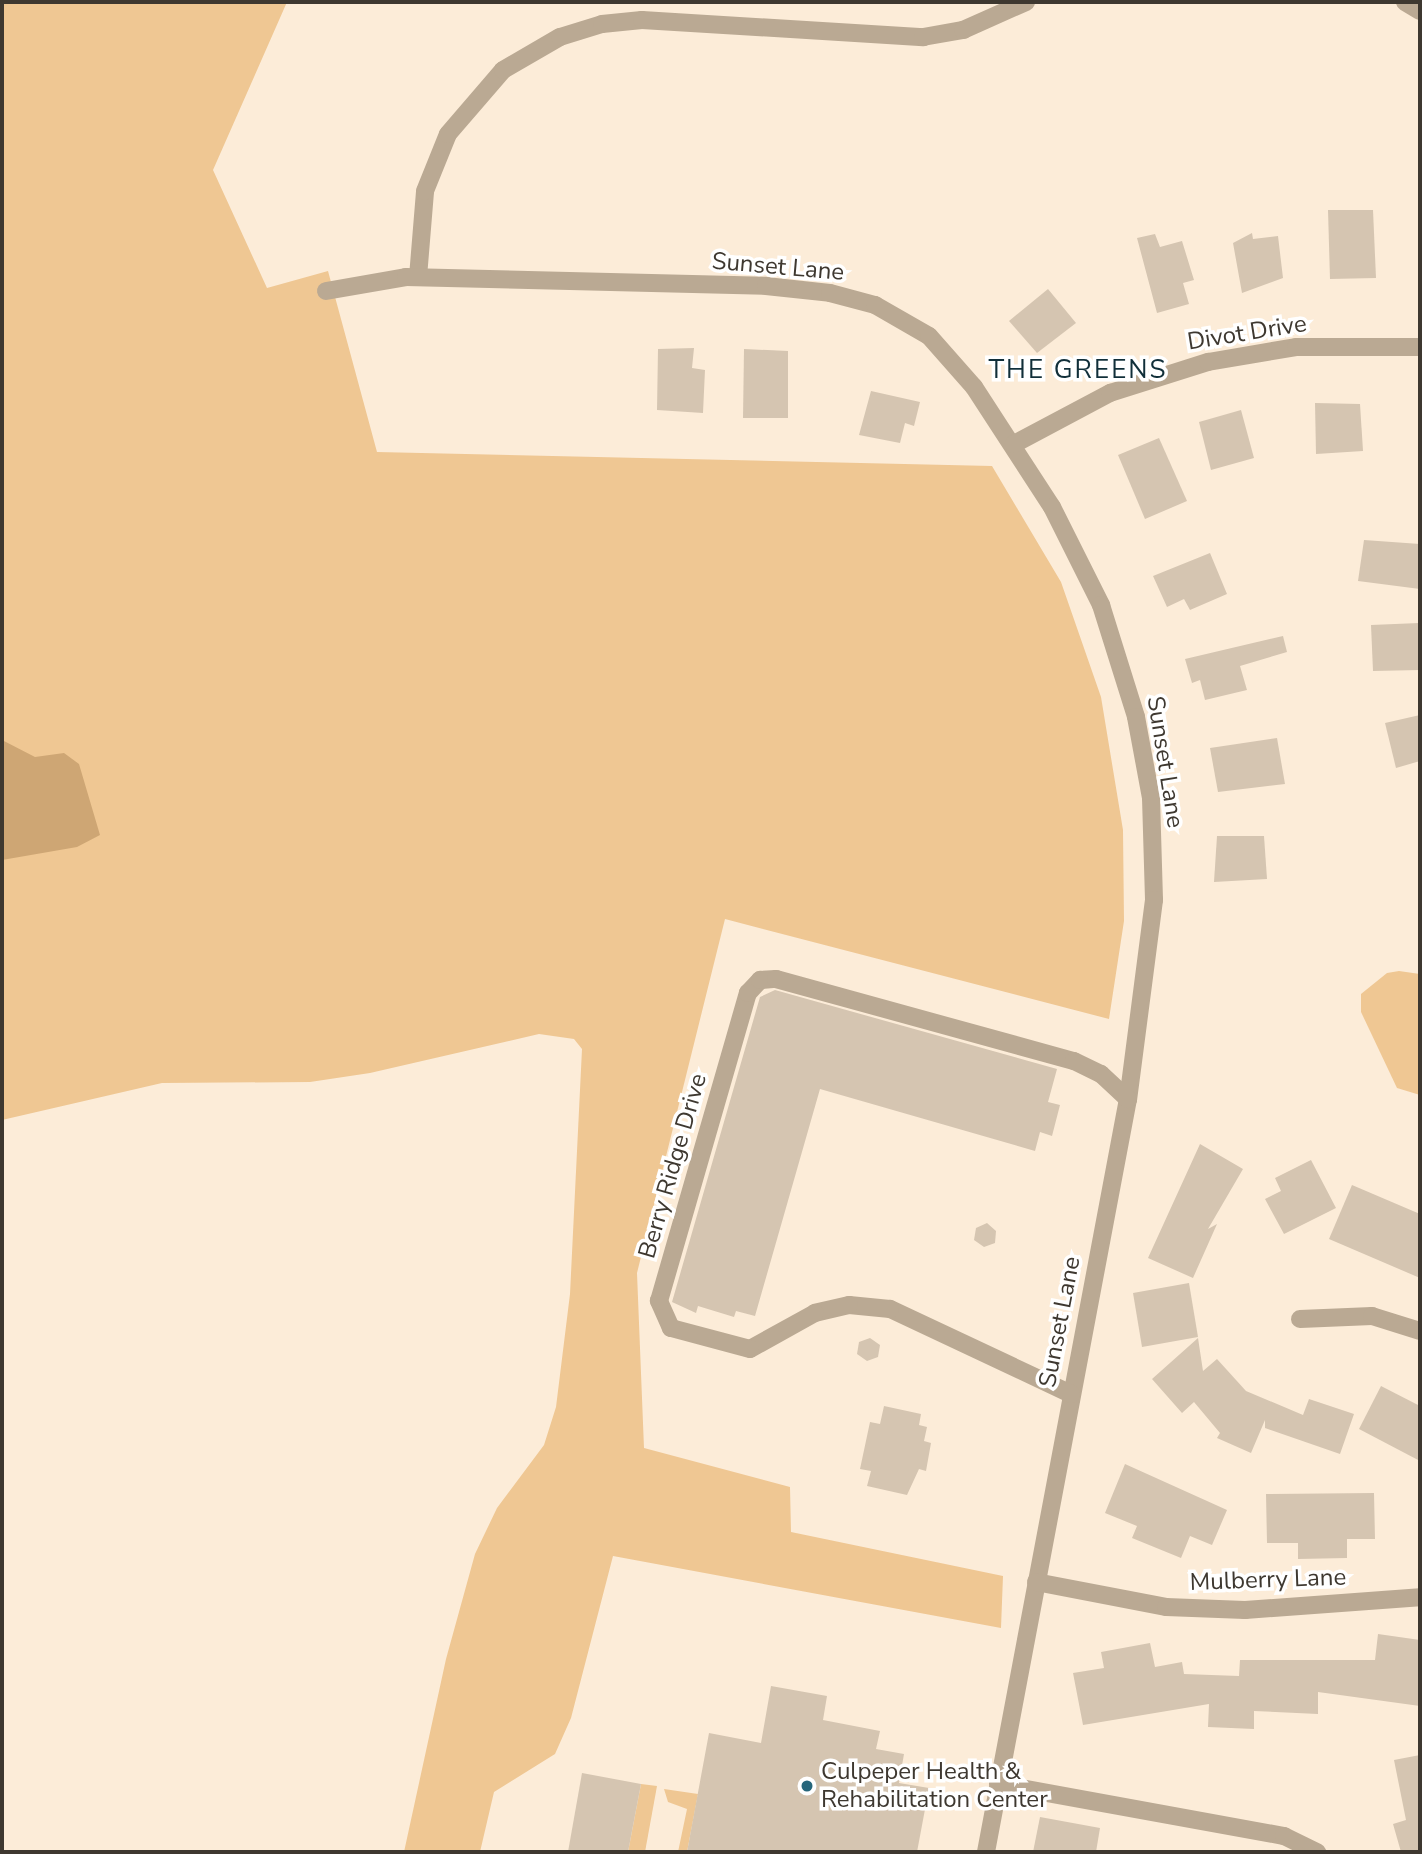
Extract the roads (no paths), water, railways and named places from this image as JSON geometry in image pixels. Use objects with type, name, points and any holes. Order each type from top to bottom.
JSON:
[{"type":"street","points":[[418,277],[425,191],[448,134],[503,70],[560,37],[602,24],[642,20],[923,37],[963,30],[1026,2]]},
{"type":"street","points":[[1405,2],[1420,11]]},
{"type":"street","name":"Sunset Lane","points":[[326,291],[418,277],[766,286],[853,298],[929,336],[1014,444],[1072,541],[1101,605],[1133,705],[1151,798],[1154,900],[1128,1099],[986,1852]]},
{"type":"street","name":"Divot Drive","points":[[1014,444],[1110,393],[1208,362],[1296,347],[1420,347]]},
{"type":"street","name":"Berry Ridge Drive","points":[[1072,1394],[906,1314],[877,1306],[826,1310],[799,1320],[764,1346],[735,1347],[671,1328],[659,1301],[748,993],[760,980],[776,979],[1074,1061],[1101,1074],[1128,1099]]},
{"type":"street","points":[[1300,1319],[1372,1316],[1420,1331]]},
{"type":"street","name":"Mulberry Lane","points":[[1036,1582],[1166,1607],[1245,1610],[1420,1597]]},
{"type":"street","points":[[999,1784],[1284,1836],[1317,1852]]},
{"type":"place","name":"Culpeper Health & Rehabilitation Center","points":[[807,1786]]},
{"type":"district","name":"THE GREENS","points":[[1078,370]]}]
